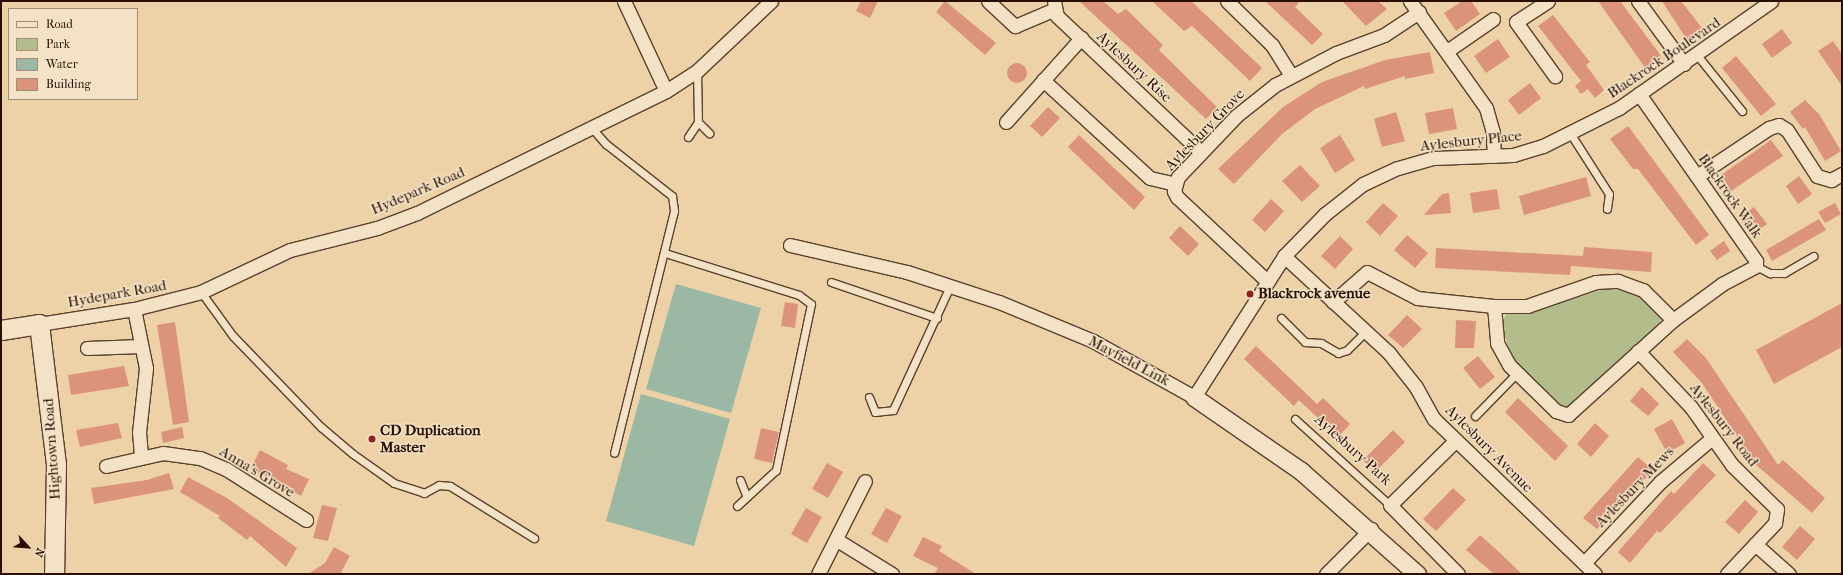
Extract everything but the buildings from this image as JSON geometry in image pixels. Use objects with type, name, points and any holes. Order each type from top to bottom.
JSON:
[{"type":"main road","points":[[1,330],[39,324]]},
{"type":"main road","name":"Hightown Road","points":[[39,324],[56,464],[54,574]]},
{"type":"street","points":[[624,1],[666,91]]},
{"type":"street","name":"Hydepark Road","points":[[39,324],[134,309],[201,292],[290,250],[377,228],[417,213],[666,91],[697,71],[771,1]]},
{"type":"street","points":[[988,1],[1015,26],[1053,5]]},
{"type":"street","points":[[1227,1],[1272,45],[1291,76]]},
{"type":"street","points":[[1410,1],[1447,51],[1486,108],[1493,133],[1494,156]]},
{"type":"street","points":[[1548,1],[1516,22],[1555,76]]},
{"type":"street","points":[[1638,1],[1684,64]]},
{"type":"street","name":"Blackrock Boulevard","points":[[1570,134],[1639,94],[1697,55],[1771,1]]},
{"type":"street","name":"Aylesbury Rise","points":[[1053,5],[1081,38],[1202,152]]},
{"type":"street","name":"Aylesbury Grove","points":[[1267,281],[1177,197],[1175,184],[1202,152],[1254,100],[1291,76],[1336,53],[1384,35],[1419,12]]},
{"type":"street","points":[[1447,51],[1494,20]]},
{"type":"street","points":[[1006,122],[1081,38]]},
{"type":"street","points":[[1043,80],[1150,178],[1175,184]]},
{"type":"street","name":"Blackrock Walk","points":[[1639,94],[1756,261],[1756,266]]},
{"type":"street","points":[[1697,176],[1769,128],[1779,125],[1786,130],[1817,176],[1831,180],[1842,174]]},
{"type":"street","name":"Aylesbury Place","points":[[1194,397],[1284,256],[1343,197],[1382,174],[1434,158],[1494,156],[1529,151],[1570,134]]},
{"type":"street","name":"Mayfield Link","points":[[790,245],[950,286],[1031,314],[1088,339],[1194,397],[1301,471],[1371,529],[1418,574]]},
{"type":"street","name":"Aylesbury Avenue","points":[[1284,256],[1366,331],[1403,368],[1434,419],[1455,441],[1595,574]]},
{"type":"street","points":[[1494,306],[1497,343],[1516,374],[1556,411],[1568,415],[1672,320],[1703,297],[1756,266]]},
{"type":"street","points":[[1333,302],[1367,272],[1417,298],[1494,306],[1527,306],[1596,282],[1618,281],[1643,290],[1672,320]]},
{"type":"street","points":[[134,309],[146,368],[139,432],[141,457]]},
{"type":"street","points":[[87,348],[141,346]]},
{"type":"street","name":"Aylesbury Road","points":[[1638,351],[1680,393],[1732,465],[1777,509],[1775,523],[1727,574]]},
{"type":"street","name":"Aylesbury Mews","points":[[1584,563],[1660,482],[1712,438]]},
{"type":"street","name":"Aylesbury Park","points":[[1455,441],[1390,505],[1458,574]]},
{"type":"street","name":"Anna's Grove","points":[[106,466],[163,453],[200,458],[226,469],[306,520]]},
{"type":"street","points":[[818,574],[837,540],[865,481]]},
{"type":"street","points":[[1326,574],[1371,529]]},
{"type":"street","points":[[837,540],[892,574]]},
{"type":"street","points":[[1755,544],[1789,574]]},
{"type":"lane","points":[[1697,55],[1742,111]]},
{"type":"lane","points":[[688,137],[698,122],[697,71]]},
{"type":"lane","points":[[698,122],[709,133]]},
{"type":"lane","points":[[591,127],[606,144],[672,196],[674,211],[665,253],[614,453]]},
{"type":"lane","points":[[1570,134],[1609,194],[1607,209]]},
{"type":"lane","points":[[665,253],[799,295],[811,304],[776,470],[738,506]]},
{"type":"lane","points":[[1756,266],[1770,274],[1784,273],[1814,256]]},
{"type":"lane","points":[[831,282],[938,318]]},
{"type":"lane","points":[[869,397],[875,412],[893,410],[938,318],[950,286]]},
{"type":"lane","points":[[201,292],[233,336],[321,428],[353,454],[394,483],[424,493],[439,485],[450,486],[534,538]]},
{"type":"lane","points":[[1280,318],[1306,342],[1321,343],[1338,353],[1347,350],[1366,331]]},
{"type":"lane","points":[[1475,416],[1516,374]]},
{"type":"lane","name":"Aylesbury Park","points":[[1295,419],[1390,505]]},
{"type":"lane","points":[[740,480],[747,497]]},
{"type":"green space","points":[[1614,286],[1647,299],[1661,317],[1660,324],[1569,409],[1562,407],[1513,361],[1501,324],[1507,313],[1535,311]]},
{"type":"water","points":[[676,284],[761,308],[731,413],[646,389]]},
{"type":"water","points":[[641,394],[730,419],[694,546],[606,521]]},
{"type":"place","name":"Blackrock avenue","points":[[1250,294]]},
{"type":"place","name":"CD Duplication Master","points":[[372,439]]}]
